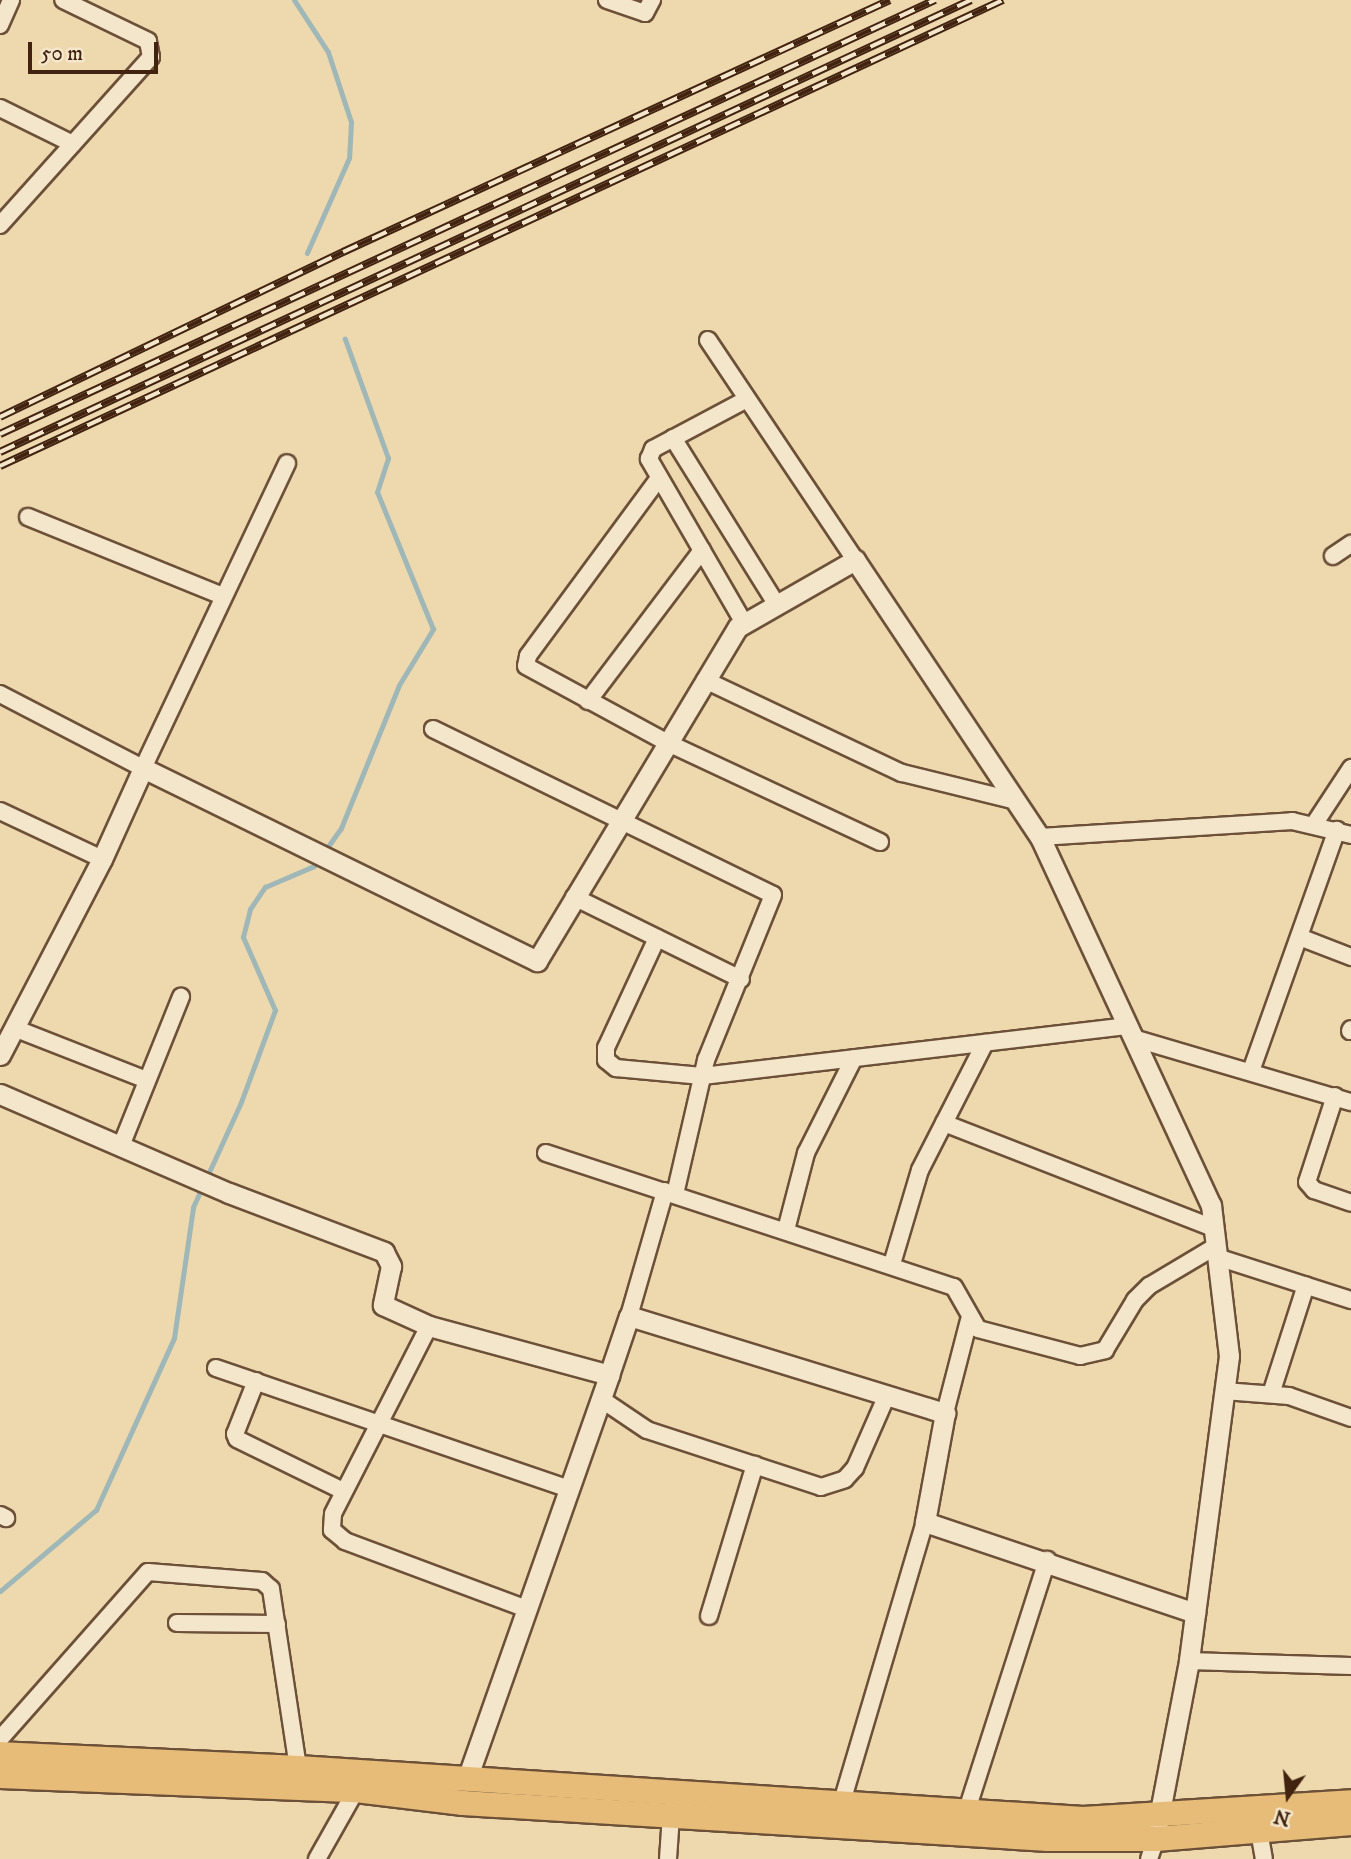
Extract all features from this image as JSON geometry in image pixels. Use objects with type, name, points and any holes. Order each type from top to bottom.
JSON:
[{"type":"main road","points":[[0,1754],[298,1768],[1083,1819],[1154,1837],[1351,1802]]},
{"type":"main road","points":[[0,1776],[356,1790],[463,1803],[1048,1839],[1154,1837],[1351,1823]]},
{"type":"street","points":[[0,25],[11,0]]},
{"type":"street","points":[[0,225],[152,53],[148,41],[63,0]]},
{"type":"street","points":[[607,0],[645,13],[652,0]]},
{"type":"street","points":[[0,108],[73,144]]},
{"type":"street","points":[[708,340],[1040,837],[1211,1205],[1228,1356],[1189,1661],[1154,1837]]},
{"type":"street","points":[[744,623],[659,478],[650,453],[747,399]]},
{"type":"street","points":[[673,438],[777,605]]},
{"type":"street","points":[[0,1055],[102,859],[287,463]]},
{"type":"street","points":[[659,478],[528,656],[530,671],[668,743],[880,842]]},
{"type":"street","points":[[28,517],[223,596]]},
{"type":"street","points":[[1333,556],[1351,544]]},
{"type":"street","points":[[588,701],[702,550]]},
{"type":"street","points":[[0,694],[143,768],[537,961],[705,680],[744,623],[855,560]]},
{"type":"street","points":[[705,680],[902,774],[1016,801]]},
{"type":"street","points":[[433,729],[619,823],[773,895],[702,1076],[670,1192],[629,1316],[467,1779]]},
{"type":"street","points":[[1315,823],[1351,768]]},
{"type":"street","points":[[0,811],[102,859]]},
{"type":"street","points":[[1040,837],[1315,823],[1344,833],[1251,1071]]},
{"type":"street","points":[[574,898],[741,979]]},
{"type":"street","points":[[657,937],[606,1048],[606,1060],[616,1068],[702,1076],[985,1043],[1130,1032],[1351,1102]]},
{"type":"street","points":[[1302,938],[1351,957]]},
{"type":"street","points":[[121,1146],[144,1079],[181,997]]},
{"type":"street","points":[[15,1028],[144,1079]]},
{"type":"street","points":[[892,1264],[920,1170],[985,1043]]},
{"type":"street","points":[[786,1230],[806,1153],[854,1058]]},
{"type":"street","points":[[0,1094],[229,1193],[384,1252],[391,1266],[383,1305],[429,1326],[609,1375]]},
{"type":"street","points":[[1335,1096],[1307,1182],[1314,1190],[1351,1203]]},
{"type":"street","points":[[944,1123],[1306,1285],[1351,1300]]},
{"type":"street","points":[[545,1153],[892,1264],[959,1291],[969,1320],[978,1329],[1080,1356],[1098,1355],[1142,1291],[1215,1244]]},
{"type":"street","points":[[1271,1394],[1306,1285]]},
{"type":"street","points":[[629,1316],[946,1413]]},
{"type":"street","points":[[841,1805],[925,1522],[946,1413],[969,1320]]},
{"type":"street","points":[[429,1326],[377,1422],[331,1522],[337,1537],[527,1609]]},
{"type":"street","points":[[216,1368],[569,1489]]},
{"type":"street","points":[[256,1381],[235,1434],[237,1439],[344,1491]]},
{"type":"street","points":[[1224,1391],[1271,1394],[1351,1418]]},
{"type":"street","points":[[601,1399],[647,1430],[821,1487],[845,1479],[887,1395]]},
{"type":"street","points":[[709,1616],[755,1465]]},
{"type":"street","points":[[925,1522],[1047,1560],[1195,1613]]},
{"type":"street","points":[[966,1812],[1047,1560]]},
{"type":"street","points":[[0,1740],[148,1572],[266,1582],[277,1624],[298,1768]]},
{"type":"street","points":[[177,1623],[277,1624]]},
{"type":"street","points":[[1189,1661],[1351,1665]]},
{"type":"street","points":[[317,1859],[356,1790]]},
{"type":"street","points":[[668,1859],[671,1815]]},
{"type":"street","points":[[1259,1830],[1264,1859]]},
{"type":"waterway","points":[[294,0],[328,52],[351,122],[349,158],[307,253]]},
{"type":"waterway","points":[[0,1591],[96,1510],[174,1338],[193,1207],[241,1102],[275,1010],[243,937],[250,909],[265,887],[314,866],[341,828],[399,685],[433,629],[377,492],[388,458],[345,339]]},
{"type":"railway","points":[[0,417],[343,252],[890,0]]},
{"type":"railway","points":[[0,434],[935,0]]},
{"type":"railway","points":[[0,452],[971,0]]},
{"type":"railway","points":[[0,466],[1003,0]]}]
